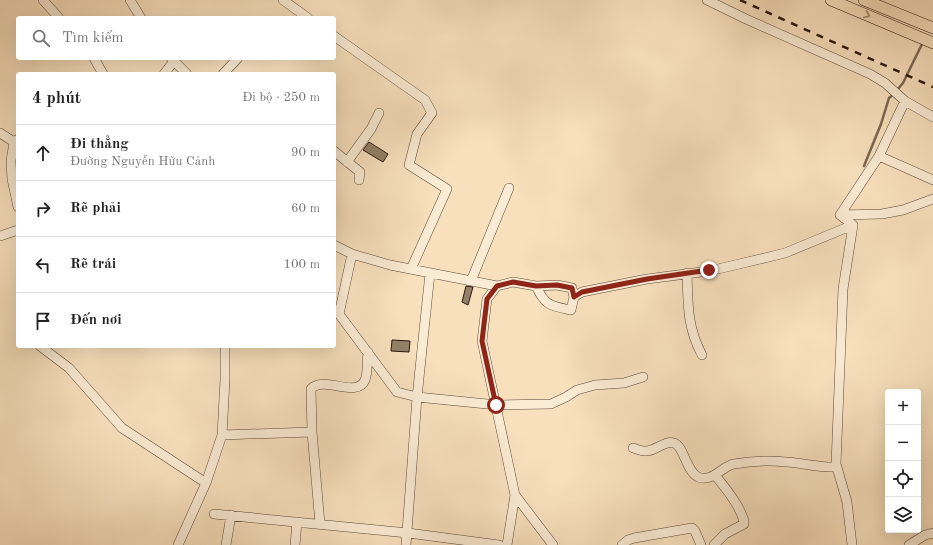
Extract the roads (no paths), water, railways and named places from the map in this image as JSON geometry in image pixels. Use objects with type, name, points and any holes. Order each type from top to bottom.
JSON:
[{"type":"main road","points":[[831,0],[933,43]]},
{"type":"main road","points":[[864,0],[933,28]]},
{"type":"street","points":[[43,0],[57,16]]},
{"type":"street","points":[[130,0],[140,16]]},
{"type":"street","points":[[707,0],[864,71],[885,83],[904,101],[933,117]]},
{"type":"street","points":[[285,1],[305,16]]},
{"type":"street","points":[[336,37],[425,100],[432,113],[417,134],[409,165],[447,189],[411,269]]},
{"type":"street","points":[[95,60],[102,72]]},
{"type":"street","points":[[165,72],[172,60],[185,72]]},
{"type":"street","points":[[225,72],[236,60]]},
{"type":"street","points":[[840,215],[878,156],[904,101]]},
{"type":"street","points":[[347,162],[371,129],[379,113]]},
{"type":"street","points":[[0,133],[16,140],[10,161],[16,198]]},
{"type":"street","points":[[336,154],[360,172],[359,180]]},
{"type":"street","points":[[878,156],[933,180]]},
{"type":"street","points":[[471,281],[509,188]]},
{"type":"street","points":[[840,215],[882,214],[903,210],[933,199]]},
{"type":"street","points":[[840,215],[853,225]]},
{"type":"street","points":[[574,297],[582,292],[647,279],[735,266],[785,252],[853,225]]},
{"type":"street","points":[[852,545],[847,502],[837,467],[843,289],[853,225]]},
{"type":"street","points":[[0,236],[16,231]]},
{"type":"street","points":[[336,246],[352,254],[411,269],[497,286],[513,282],[536,286],[557,285],[572,288],[574,297],[571,310],[554,307],[541,298],[536,286]]},
{"type":"street","points":[[352,254],[339,314],[398,392],[417,397],[496,405],[551,404],[566,398],[577,390],[595,385],[624,383],[643,377]]},
{"type":"street","points":[[406,545],[417,397],[430,273]]},
{"type":"street","points":[[687,273],[689,318],[694,341],[702,355]]},
{"type":"street","points":[[497,286],[487,299],[482,341],[515,495],[508,545]]},
{"type":"street","points":[[43,348],[69,368],[122,428],[206,483]]},
{"type":"street","points":[[178,545],[206,483],[222,435],[225,348]]},
{"type":"street","points":[[320,524],[312,432],[311,389],[314,386],[322,384],[352,388],[361,385],[365,380],[368,352]]},
{"type":"street","points":[[222,435],[312,432]]},
{"type":"street","points":[[633,448],[645,451],[666,444],[676,444],[689,468],[697,476],[702,478],[715,475],[728,465],[770,461],[827,468],[837,467]]},
{"type":"street","points":[[714,545],[725,534],[744,524],[736,503],[715,475]]},
{"type":"street","points":[[515,495],[553,545]]},
{"type":"street","points":[[214,514],[408,533],[499,545]]},
{"type":"street","points":[[226,545],[231,515]]},
{"type":"street","points":[[295,545],[298,522]]},
{"type":"street","points":[[622,545],[628,540],[634,538],[692,528],[694,529],[701,545]]},
{"type":"street","points":[[909,545],[925,535],[933,533]]},
{"type":"waterway","points":[[897,90],[903,83],[923,42]]},
{"type":"waterway","points":[[864,166],[881,124],[889,98],[894,94]]},
{"type":"railway","points":[[740,0],[933,87]]}]
